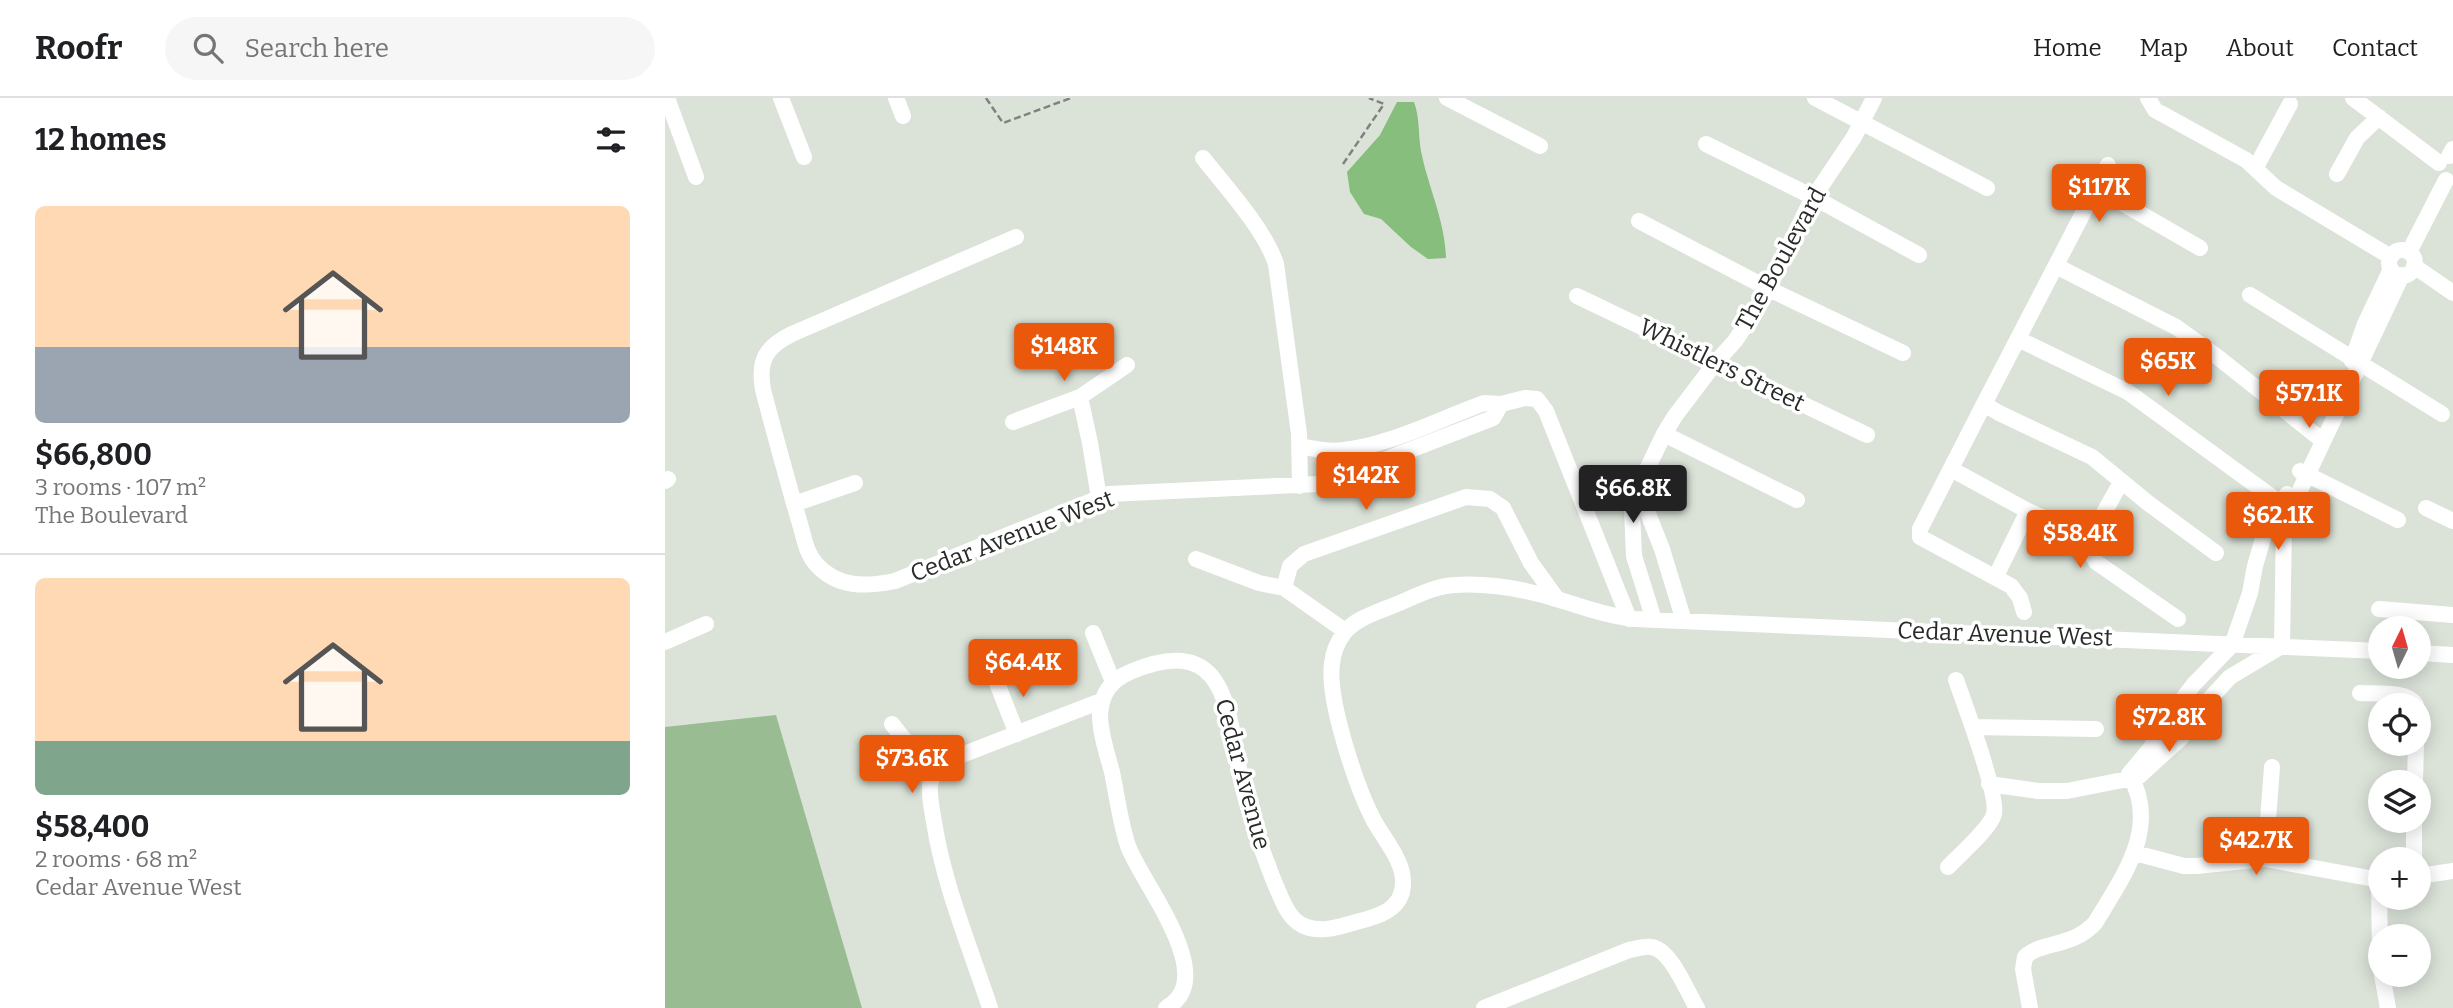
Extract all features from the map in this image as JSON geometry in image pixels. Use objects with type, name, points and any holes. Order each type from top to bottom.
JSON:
[{"type":"street","points":[[667,98],[696,177]]},
{"type":"street","points":[[781,98],[804,157]]},
{"type":"street","points":[[896,98],[903,116]]},
{"type":"street","points":[[1447,98],[1540,146]]},
{"type":"street","points":[[1815,98],[1987,188]]},
{"type":"street","name":"The Boulevard","points":[[1654,620],[1634,556],[1632,509],[1638,488],[1664,433],[1740,334],[1769,289],[1813,197],[1863,122],[1874,98]]},
{"type":"street","points":[[2148,98],[2155,110],[2256,167],[2276,188],[2453,293]]},
{"type":"street","points":[[2128,778],[2171,714],[2204,673],[2232,645],[2250,593],[2260,549],[2304,473],[2401,264],[2449,180],[2439,175],[2448,156],[2379,117],[2353,98]]},
{"type":"street","points":[[2256,167],[2290,104]]},
{"type":"street","points":[[2337,174],[2357,138],[2379,117]]},
{"type":"street","points":[[1706,144],[1813,197],[1919,256]]},
{"type":"street","points":[[1203,158],[1237,201],[1274,258],[1280,281],[1300,446],[1300,486]]},
{"type":"street","points":[[2024,612],[2016,592],[1996,576],[1920,537],[1920,530],[2108,165]]},
{"type":"street","points":[[2096,188],[2200,248]]},
{"type":"street","points":[[1639,221],[1769,289],[1903,353]]},
{"type":"street","name":"Cedar Avenue West","points":[[1016,237],[792,334],[773,345],[762,363],[760,372],[763,390],[809,553],[814,562],[831,577],[843,583],[867,586],[895,581],[1109,495],[1300,486],[1326,481],[1493,418],[1501,404]]},
{"type":"street","points":[[2056,266],[2176,327],[2318,437]]},
{"type":"street","points":[[2250,295],[2442,414]]},
{"type":"street","name":"Whistlers Street","points":[[1577,296],[1867,435]]},
{"type":"street","points":[[2018,339],[2128,392],[2285,506]]},
{"type":"street","points":[[2304,473],[2318,437],[2357,362]]},
{"type":"street","points":[[1013,422],[1080,397],[1127,365]]},
{"type":"street","points":[[1080,397],[1099,498]]},
{"type":"street","points":[[1300,446],[1331,451],[1345,450],[1377,443],[1484,403],[1501,404],[1531,398],[1541,402],[1629,619]]},
{"type":"street","points":[[1984,404],[2092,457],[2216,554]]},
{"type":"street","points":[[1664,433],[1797,500]]},
{"type":"street","points":[[1345,450],[1350,473]]},
{"type":"street","points":[[1951,469],[2028,511],[2090,538]]},
{"type":"street","points":[[2304,473],[2398,520]]},
{"type":"street","points":[[2121,482],[2090,538],[2089,550],[2097,562],[2178,619]]},
{"type":"street","points":[[794,503],[855,483]]},
{"type":"street","points":[[1638,488],[1662,548],[1684,621]]},
{"type":"street","points":[[1284,588],[1290,566],[1304,554],[1456,500],[1476,496],[1490,499],[1503,508],[1531,562],[1557,599]]},
{"type":"street","points":[[1989,784],[2054,792],[2138,778],[2173,746],[2221,686],[2245,666],[2282,646],[2285,506]]},
{"type":"street","points":[[2426,508],[2453,521]]},
{"type":"street","points":[[1996,576],[2028,511]]},
{"type":"street","points":[[1196,559],[1259,583],[1284,588],[1345,631],[1370,615],[1447,586],[1493,587],[1557,599]]},
{"type":"street","name":"Cedar Avenue West","points":[[1557,599],[1603,615],[1629,619],[2368,650]]},
{"type":"street","points":[[2379,609],[2453,615]]},
{"type":"street","points":[[665,642],[706,624]]},
{"type":"street","name":"Cedar Avenue","points":[[1113,682],[1134,670],[1167,661],[1180,661],[1194,665],[1211,675],[1219,684],[1226,701],[1247,802],[1260,848],[1285,906],[1298,923],[1328,930],[1387,912],[1401,896],[1403,883],[1399,865],[1366,805],[1351,763],[1334,698],[1332,663],[1345,631]]},
{"type":"street","points":[[1093,632],[1113,682],[1101,702],[1101,728],[1129,847],[1172,928],[1184,959],[1186,984],[1179,999],[1166,1008]]},
{"type":"street","points":[[2431,654],[2453,655]]},
{"type":"street","points":[[2204,673],[2221,686]]},
{"type":"street","points":[[995,678],[1017,734]]},
{"type":"street","points":[[1948,866],[1994,816],[1989,784],[1956,680]]},
{"type":"street","points":[[2360,693],[2368,694]]},
{"type":"street","points":[[990,1008],[943,865],[931,806],[930,785],[933,776],[943,764],[1101,702]]},
{"type":"street","points":[[892,724],[933,776]]},
{"type":"street","points":[[1973,727],[2096,729]]},
{"type":"street","points":[[2159,734],[2173,746]]},
{"type":"street","points":[[2265,859],[2272,767]]},
{"type":"street","points":[[2030,1008],[2023,969],[2025,957],[2071,941],[2088,931],[2135,853],[2141,822],[2138,792],[2128,778]]},
{"type":"street","points":[[2135,853],[2184,866],[2265,859],[2368,878]]},
{"type":"street","points":[[2431,874],[2453,871]]},
{"type":"street","points":[[1484,1008],[1629,950],[1650,947],[1660,950],[1669,958],[1696,1008]]},
{"type":"street","points":[[2384,987],[2388,1008]]},
{"type":"path","points":[[986,98],[1003,123],[1071,98]]},
{"type":"path","points":[[1343,164],[1384,103],[1369,98]]},
{"type":"shaded area","points":[[1397,102],[1414,102],[1416,108],[1421,151],[1443,230],[1446,258],[1428,259],[1381,219],[1364,214],[1350,192],[1347,172],[1380,135]]},
{"type":"shaded area","points":[[776,715],[862,1008],[665,1008],[665,727]]}]
